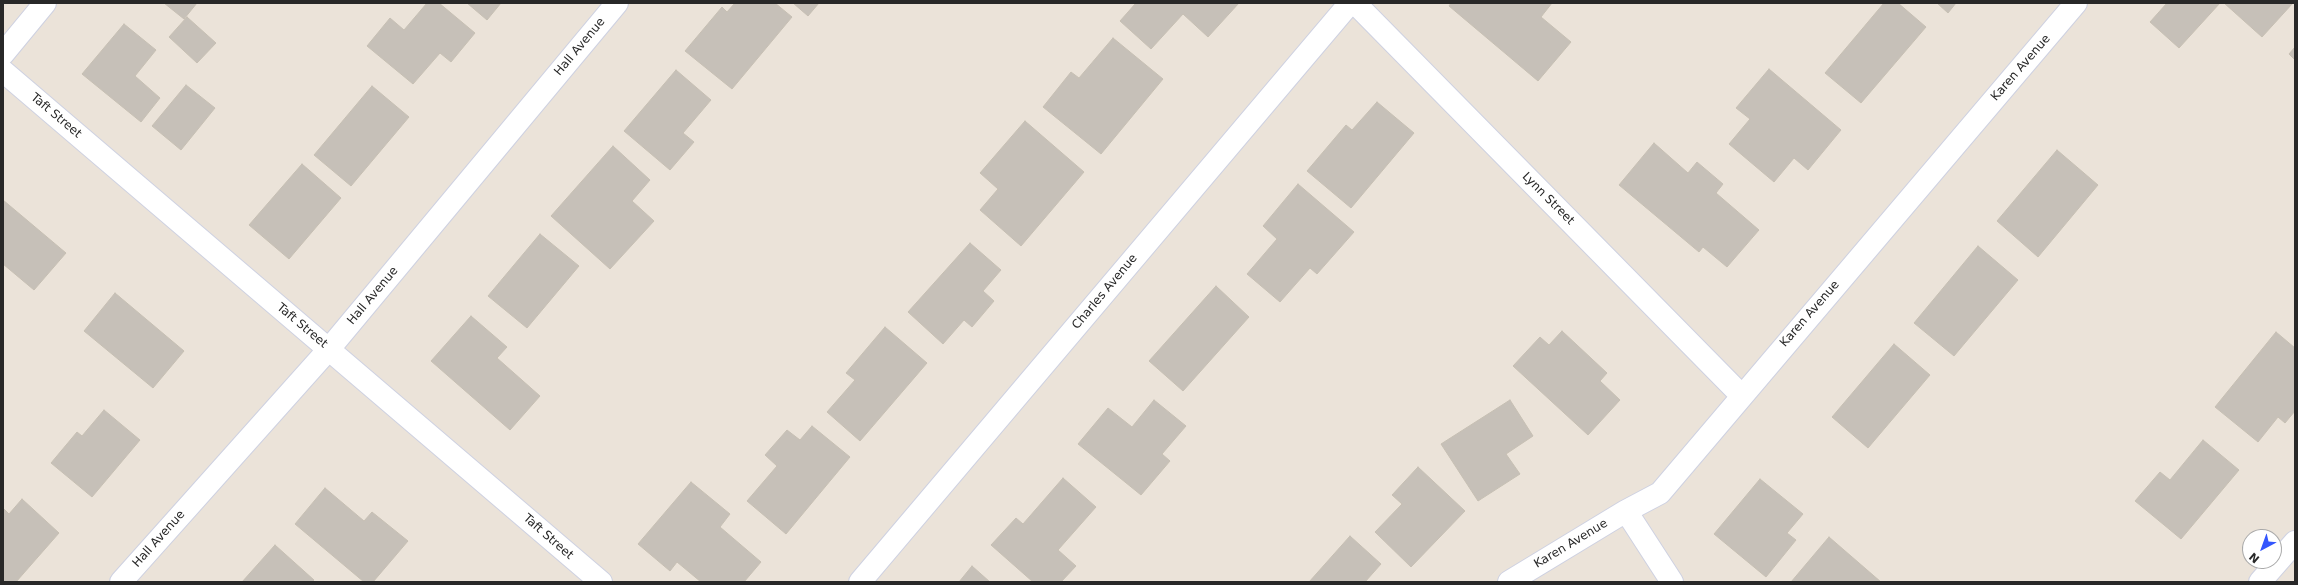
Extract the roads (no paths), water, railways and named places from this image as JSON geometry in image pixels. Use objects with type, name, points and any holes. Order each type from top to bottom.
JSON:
[{"type":"street","points":[[3,54],[45,3]]},
{"type":"street","name":"Hall Avenue","points":[[121,582],[329,349],[617,3]]},
{"type":"street","name":"Charles Avenue","points":[[860,582],[1350,3]]},
{"type":"street","name":"Lynn Street","points":[[1355,3],[1741,395]]},
{"type":"street","name":"Karen Avenue","points":[[1509,582],[1626,511],[1660,493],[1741,395],[2076,3]]},
{"type":"street","name":"Taft Street","points":[[3,71],[601,582]]},
{"type":"street","points":[[1626,511],[1672,582]]},
{"type":"street","points":[[2260,582],[2295,542]]}]
